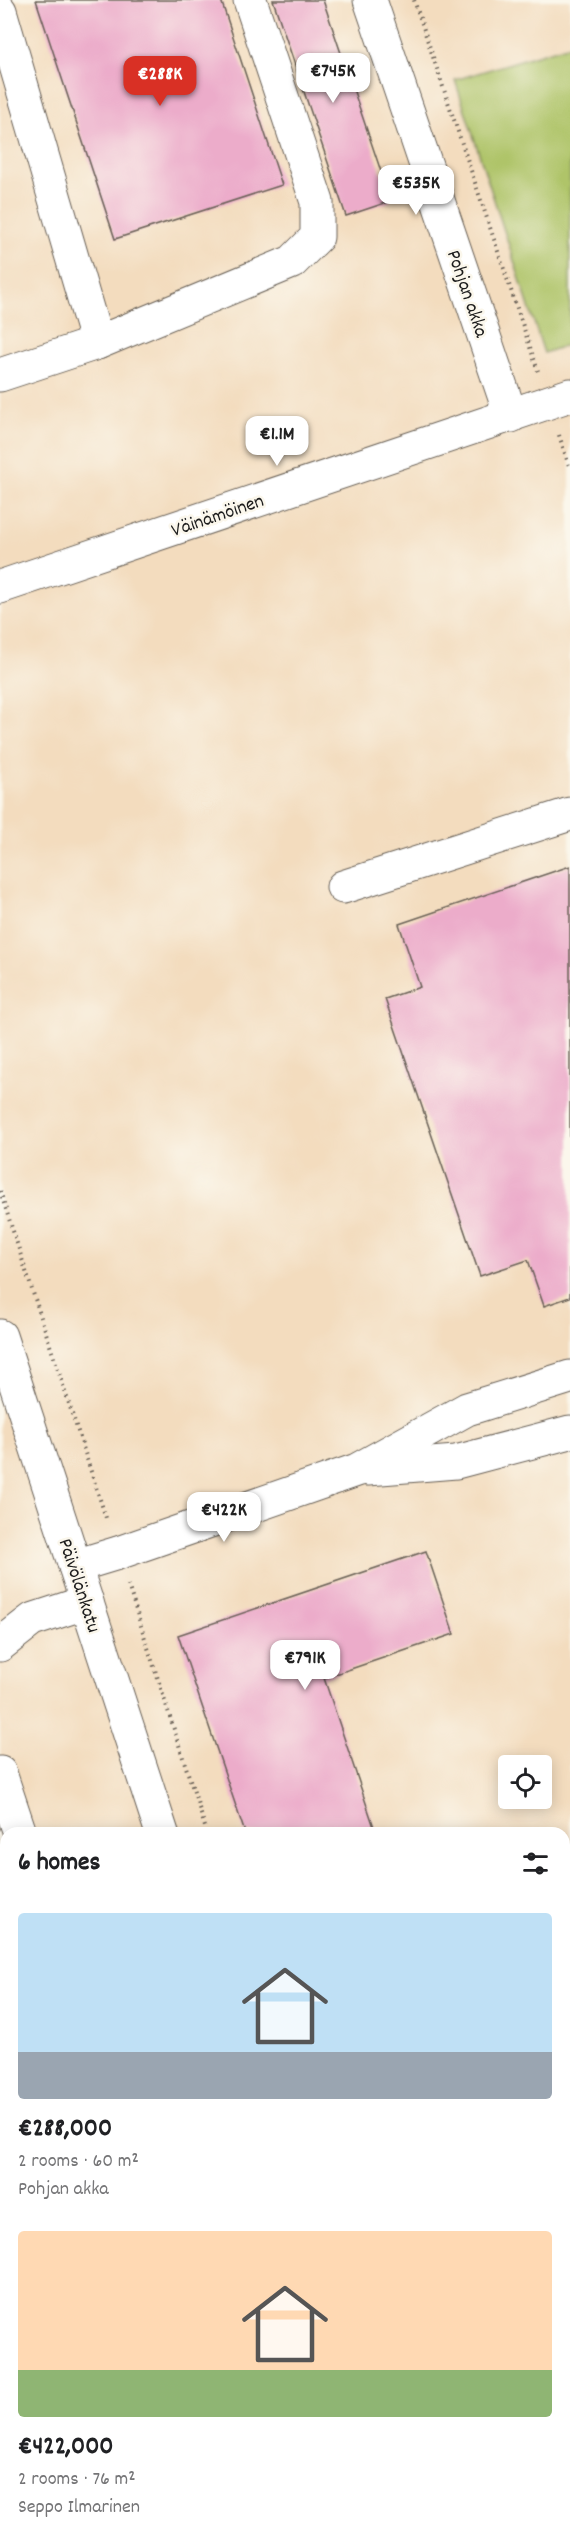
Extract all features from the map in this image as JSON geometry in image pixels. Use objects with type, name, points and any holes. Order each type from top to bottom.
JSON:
[{"type":"street","points":[[0,375],[98,343],[292,262],[317,237],[317,202],[250,0]]},
{"type":"street","name":"Pohjan akka","points":[[370,0],[511,416]]},
{"type":"street","points":[[0,11],[98,343]]},
{"type":"street","name":"Väinämöinen","points":[[0,587],[559,399]]},
{"type":"street","points":[[343,887],[570,814]]},
{"type":"street","name":"Päivölänkatu","points":[[0,1336],[160,1827]]},
{"type":"street","points":[[75,1566],[357,1470],[467,1409],[570,1377]]},
{"type":"street","points":[[357,1470],[456,1462],[570,1432]]},
{"type":"street","points":[[0,1645],[32,1620],[87,1602]]},
{"type":"street","points":[[0,1773],[18,1827]]},
{"type":"path","points":[[414,0],[559,399],[570,469]]},
{"type":"path","points":[[0,1191],[205,1827]]},
{"type":"green space","points":[[570,45],[570,344],[544,353],[455,80]]},
{"type":"building","points":[[36,0],[221,0],[282,185],[115,239]]},
{"type":"building","points":[[273,0],[323,0],[391,201],[346,216]]},
{"type":"building","points":[[570,866],[570,1297],[544,1306],[528,1260],[480,1276],[385,999],[420,987],[399,924]]},
{"type":"building","points":[[426,1551],[454,1634],[324,1678],[374,1827],[243,1827],[178,1635]]}]
